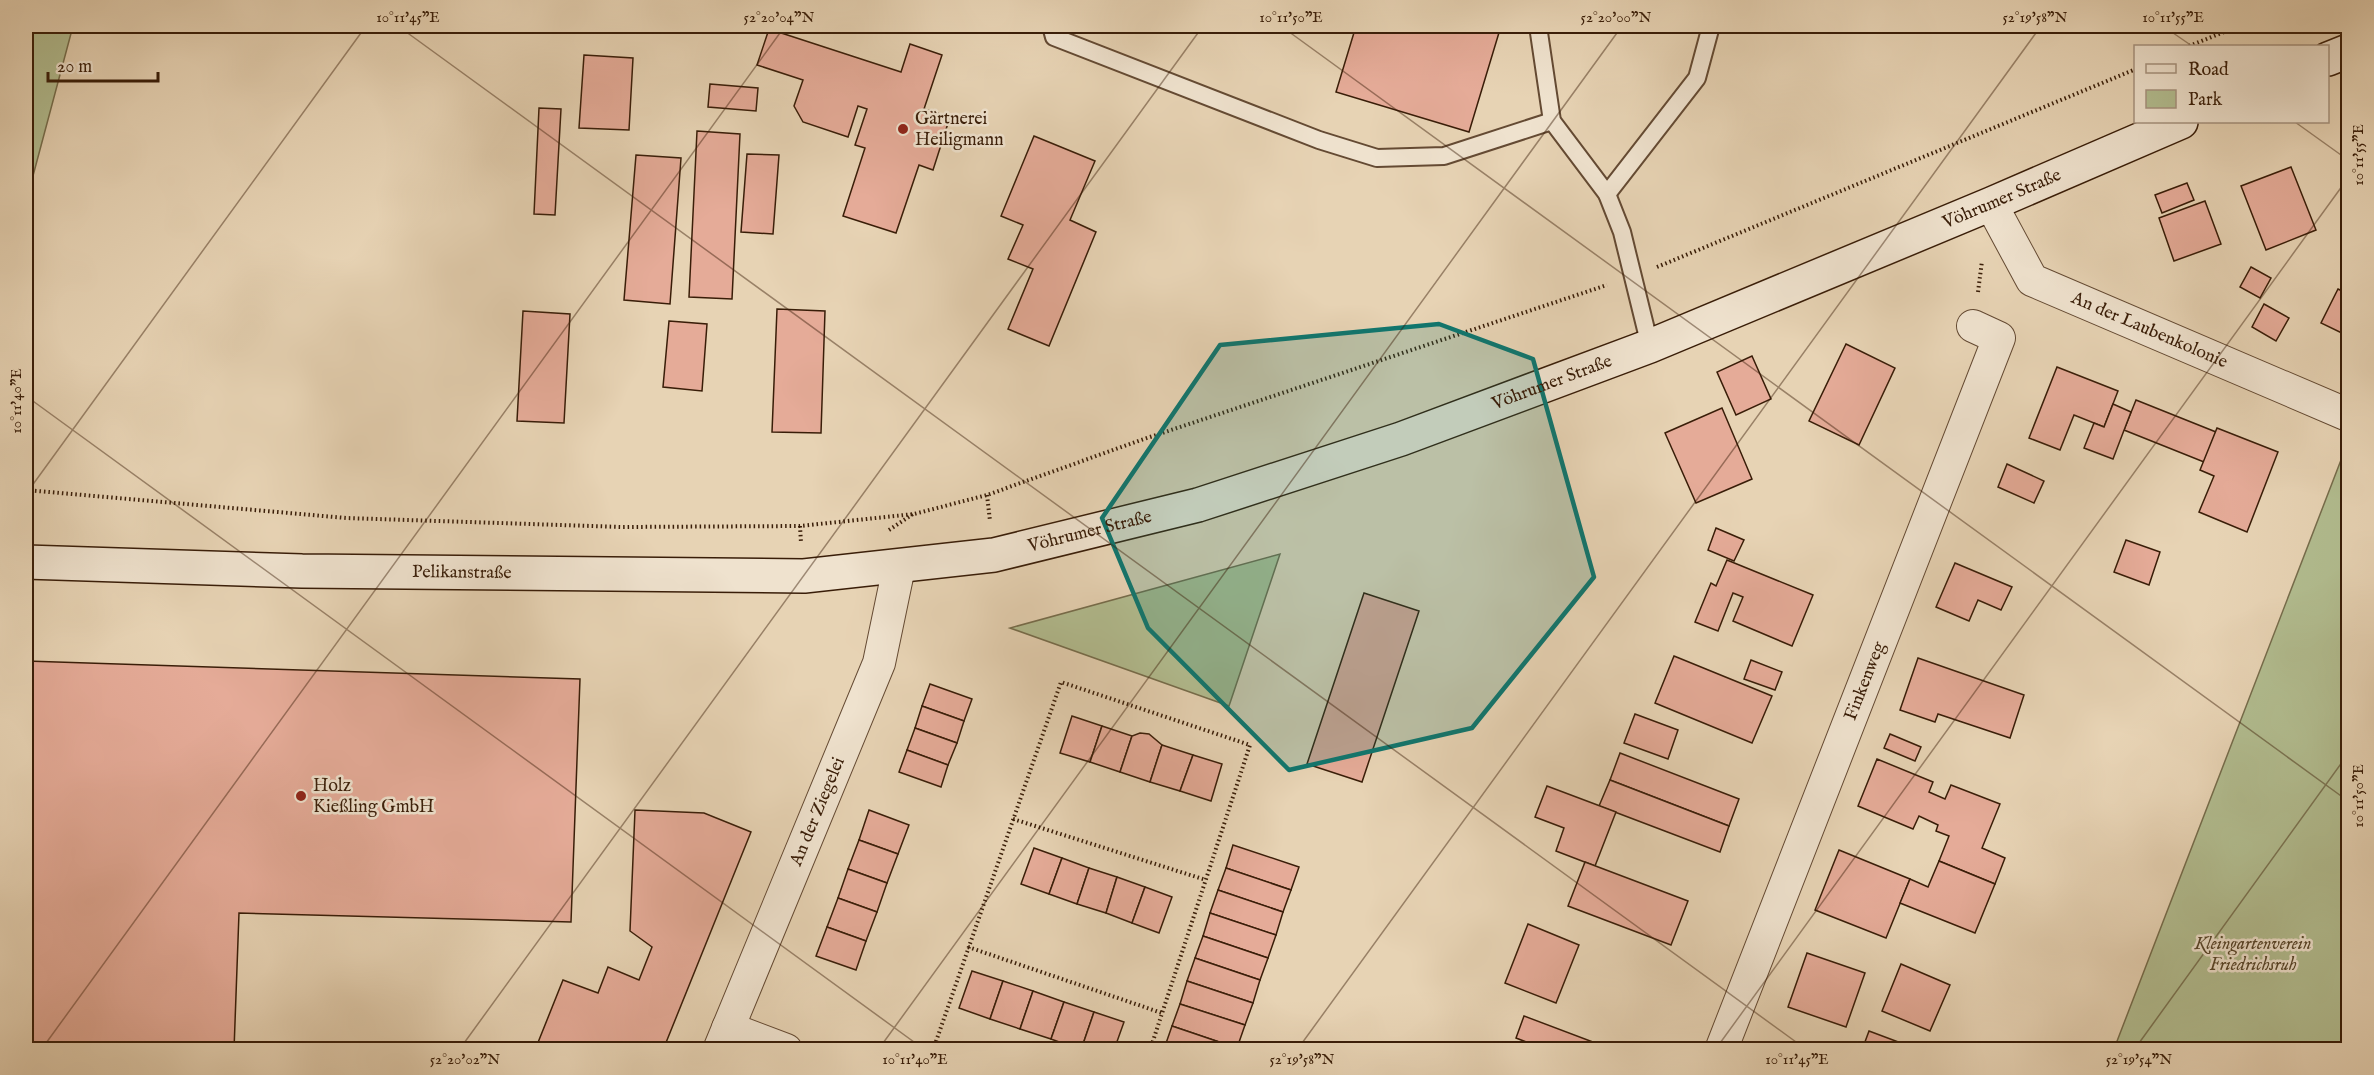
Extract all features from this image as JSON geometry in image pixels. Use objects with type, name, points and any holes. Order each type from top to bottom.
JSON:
[{"type":"main road","points":[[2329,59],[2349,51]]},
{"type":"main road","name":"Vöhrumer Straße","points":[[898,567],[994,555],[1198,505],[1401,439],[1650,345],[1991,204],[2179,123]]},
{"type":"main road","name":"Pelikanstraße","points":[[26,562],[302,571],[804,576],[898,567]]},
{"type":"street","name":"An der Laubenkolonie","points":[[1991,204],[2032,280],[2349,415]]},
{"type":"street","name":"Finkenweg","points":[[1721,1050],[1999,338],[1973,326]]},
{"type":"street","name":"An der Ziegelei","points":[[724,1039],[879,663],[898,567]]},
{"type":"street","points":[[724,1039],[786,1050]]},
{"type":"lane","points":[[1051,26],[1054,38],[1319,140],[1377,158],[1444,156],[1552,122]]},
{"type":"lane","points":[[1538,26],[1552,122],[1607,194],[1622,232],[1650,345]]},
{"type":"lane","points":[[1607,194],[1697,78],[1711,26]]},
{"type":"path","points":[[2192,45],[2240,26]]},
{"type":"path","points":[[26,490],[346,518],[622,527],[800,526],[914,514],[987,495],[1140,440],[1634,276],[2134,70]]},
{"type":"path","points":[[933,1050],[1061,682],[1250,745],[1150,1050]]},
{"type":"path","points":[[1013,819],[1206,880]]},
{"type":"path","points":[[968,947],[1162,1013]]},
{"type":"highlighted area","points":[[1439,324],[1533,359],[1594,577],[1472,728],[1289,770],[1148,628],[1102,518],[1220,345]]},
{"type":"green space","points":[[26,26],[73,26],[26,202]]},
{"type":"green space","name":"Kleingartenverein Friedrichsruh","points":[[2341,460],[2348,463],[2348,1049],[2114,1049]]},
{"type":"green space","points":[[1280,554],[1229,706],[1010,628]]},
{"type":"building","points":[[1356,26],[1501,26],[1469,132],[1336,92]]},
{"type":"building","name":"Gärtnerei Heiligmann","points":[[769,29],[901,72],[910,44],[942,55],[924,109],[950,117],[933,170],[919,165],[896,233],[843,216],[865,148],[855,145],[867,109],[858,106],[848,137],[803,122],[794,106],[803,80],[757,65]]},
{"type":"building","points":[[584,55],[633,58],[629,130],[579,128]]},
{"type":"building","points":[[710,84],[758,88],[756,111],[708,107]]},
{"type":"building","points":[[539,108],[561,109],[555,215],[534,214]]},
{"type":"building","points":[[697,131],[740,134],[732,299],[689,297]]},
{"type":"building","points":[[1034,136],[1095,161],[1070,220],[1096,232],[1049,346],[1008,329],[1033,269],[1008,259],[1023,225],[1001,216]]},
{"type":"building","points":[[747,154],[779,155],[773,234],[741,232]]},
{"type":"building","points":[[636,155],[681,158],[670,304],[624,300]]},
{"type":"building","points":[[2291,167],[2316,230],[2266,250],[2241,186]]},
{"type":"building","points":[[2187,183],[2194,200],[2162,213],[2155,195]]},
{"type":"building","points":[[2205,201],[2221,244],[2174,261],[2159,218]]},
{"type":"building","points":[[2251,267],[2271,278],[2260,298],[2240,287]]},
{"type":"building","points":[[2338,289],[2348,294],[2348,336],[2321,323]]},
{"type":"building","points":[[2264,304],[2289,318],[2276,341],[2252,327]]},
{"type":"building","points":[[777,309],[825,311],[821,433],[772,432]]},
{"type":"building","points":[[523,311],[570,314],[564,423],[517,421]]},
{"type":"building","points":[[669,321],[707,324],[702,391],[663,387]]},
{"type":"building","points":[[1846,344],[1895,368],[1859,445],[1809,421]]},
{"type":"building","points":[[1752,356],[1771,399],[1736,415],[1717,372]]},
{"type":"building","points":[[2057,367],[2118,391],[2104,427],[2074,415],[2060,450],[2029,438]]},
{"type":"building","points":[[2136,400],[2216,432],[2204,462],[2124,430]]},
{"type":"building","points":[[2113,404],[2131,412],[2113,459],[2084,448],[2094,423],[2104,427]]},
{"type":"building","points":[[1722,408],[1752,479],[1696,503],[1665,433]]},
{"type":"building","points":[[2217,428],[2278,452],[2247,532],[2199,512],[2214,476],[2200,470]]},
{"type":"building","points":[[2007,464],[2044,481],[2034,503],[1998,487]]},
{"type":"building","points":[[1716,528],[1744,540],[1734,561],[1708,550]]},
{"type":"building","points":[[2126,540],[2160,552],[2149,585],[2114,572]]},
{"type":"building","points":[[1727,560],[1813,595],[1792,646],[1733,621],[1743,597],[1733,593],[1718,631],[1695,622],[1711,583],[1716,586]]},
{"type":"building","points":[[1955,563],[2012,587],[2001,610],[1978,600],[1969,621],[1936,607]]},
{"type":"building","points":[[1364,593],[1419,611],[1362,782],[1307,764]]},
{"type":"building","points":[[1674,656],[1772,696],[1752,743],[1655,703]]},
{"type":"building","points":[[1918,658],[2024,695],[2010,738],[1938,714],[1935,722],[1900,710]]},
{"type":"building","points":[[1751,660],[1782,672],[1775,690],[1744,679]]},
{"type":"building","name":"Holz Kießling GmbH","points":[[26,661],[580,679],[571,922],[239,913],[234,1050],[26,1050]]},
{"type":"building","points":[[930,684],[972,699],[964,721],[922,706]]},
{"type":"building","points":[[922,706],[964,721],[957,743],[915,728]]},
{"type":"building","points":[[1635,714],[1678,730],[1668,759],[1624,743]]},
{"type":"building","points":[[1072,716],[1102,726],[1090,762],[1060,753]]},
{"type":"building","points":[[1102,726],[1132,736],[1120,772],[1090,762]]},
{"type":"building","points":[[915,728],[957,743],[948,765],[907,750]]},
{"type":"building","points":[[1140,733],[1149,734],[1162,745],[1150,782],[1120,772],[1132,736]]},
{"type":"building","points":[[1890,734],[1921,747],[1915,761],[1884,748]]},
{"type":"building","points":[[1162,745],[1193,755],[1180,791],[1150,782]]},
{"type":"building","points":[[907,750],[948,765],[941,787],[899,772]]},
{"type":"building","points":[[1620,753],[1739,799],[1729,826],[1610,780]]},
{"type":"building","points":[[1193,755],[1222,764],[1211,801],[1180,791]]},
{"type":"building","points":[[1877,759],[1933,782],[1929,792],[1945,799],[1951,785],[2000,804],[1982,848],[2005,858],[1995,884],[1939,861],[1949,836],[1936,831],[1938,825],[1919,816],[1913,829],[1858,806]]},
{"type":"building","points":[[1610,780],[1729,826],[1720,852],[1599,806]]},
{"type":"building","points":[[1547,786],[1616,812],[1595,866],[1556,851],[1564,828],[1535,817]]},
{"type":"building","points":[[635,810],[704,813],[751,832],[663,1050],[535,1050],[563,980],[598,993],[608,967],[639,980],[652,947],[630,931]]},
{"type":"building","points":[[869,810],[909,825],[898,854],[859,840]]},
{"type":"building","points":[[859,840],[898,854],[887,883],[848,869]]},
{"type":"building","points":[[1233,845],[1299,867],[1291,890],[1226,868]]},
{"type":"building","points":[[1034,848],[1062,858],[1049,894],[1021,884]]},
{"type":"building","points":[[1839,850],[1910,879],[1886,938],[1815,910]]},
{"type":"building","points":[[1062,858],[1089,868],[1077,904],[1049,894]]},
{"type":"building","points":[[1939,861],[1995,884],[1975,933],[1900,903],[1910,879],[1928,887]]},
{"type":"building","points":[[1585,862],[1688,901],[1671,945],[1568,906]]},
{"type":"building","points":[[1089,868],[1117,877],[1106,913],[1077,904]]},
{"type":"building","points":[[1226,868],[1291,890],[1283,912],[1218,890]]},
{"type":"building","points":[[848,869],[887,883],[877,912],[838,898]]},
{"type":"building","points":[[1117,877],[1145,887],[1132,923],[1106,913]]},
{"type":"building","points":[[1145,887],[1172,897],[1159,933],[1132,923]]},
{"type":"building","points":[[1218,890],[1283,912],[1276,935],[1210,913]]},
{"type":"building","points":[[838,898],[877,912],[866,941],[827,927]]},
{"type":"building","points":[[1210,913],[1276,935],[1268,958],[1203,936]]},
{"type":"building","points":[[1528,924],[1579,945],[1556,1003],[1505,983]]},
{"type":"building","points":[[827,927],[866,941],[856,970],[816,956]]},
{"type":"building","points":[[1203,936],[1268,958],[1260,980],[1195,958]]},
{"type":"building","points":[[1807,953],[1865,973],[1846,1027],[1788,1007]]},
{"type":"building","points":[[1195,958],[1260,980],[1253,1003],[1187,981]]},
{"type":"building","points":[[1901,964],[1950,985],[1930,1031],[1882,1011]]},
{"type":"building","points":[[972,971],[1003,981],[990,1019],[959,1008]]},
{"type":"building","points":[[1003,981],[1033,991],[1020,1029],[990,1019]]},
{"type":"building","points":[[1187,981],[1253,1003],[1245,1025],[1180,1004]]},
{"type":"building","points":[[1033,991],[1064,1002],[1051,1039],[1020,1029]]},
{"type":"building","points":[[1064,1002],[1094,1012],[1081,1050],[1051,1039]]},
{"type":"building","points":[[1180,1004],[1245,1025],[1237,1048],[1172,1026]]},
{"type":"building","points":[[1094,1012],[1124,1022],[1114,1050],[1081,1050]]},
{"type":"building","points":[[1524,1016],[1614,1050],[1547,1050],[1516,1038]]},
{"type":"building","points":[[1172,1026],[1237,1048],[1237,1050],[1164,1049]]},
{"type":"building","points":[[1869,1031],[1901,1043],[1899,1050],[1862,1050]]},
{"type":"place","name":"Gärtnerei Heiligmann","points":[[903,129]]},
{"type":"place","name":"Holz Kießling GmbH","points":[[301,796]]}]
